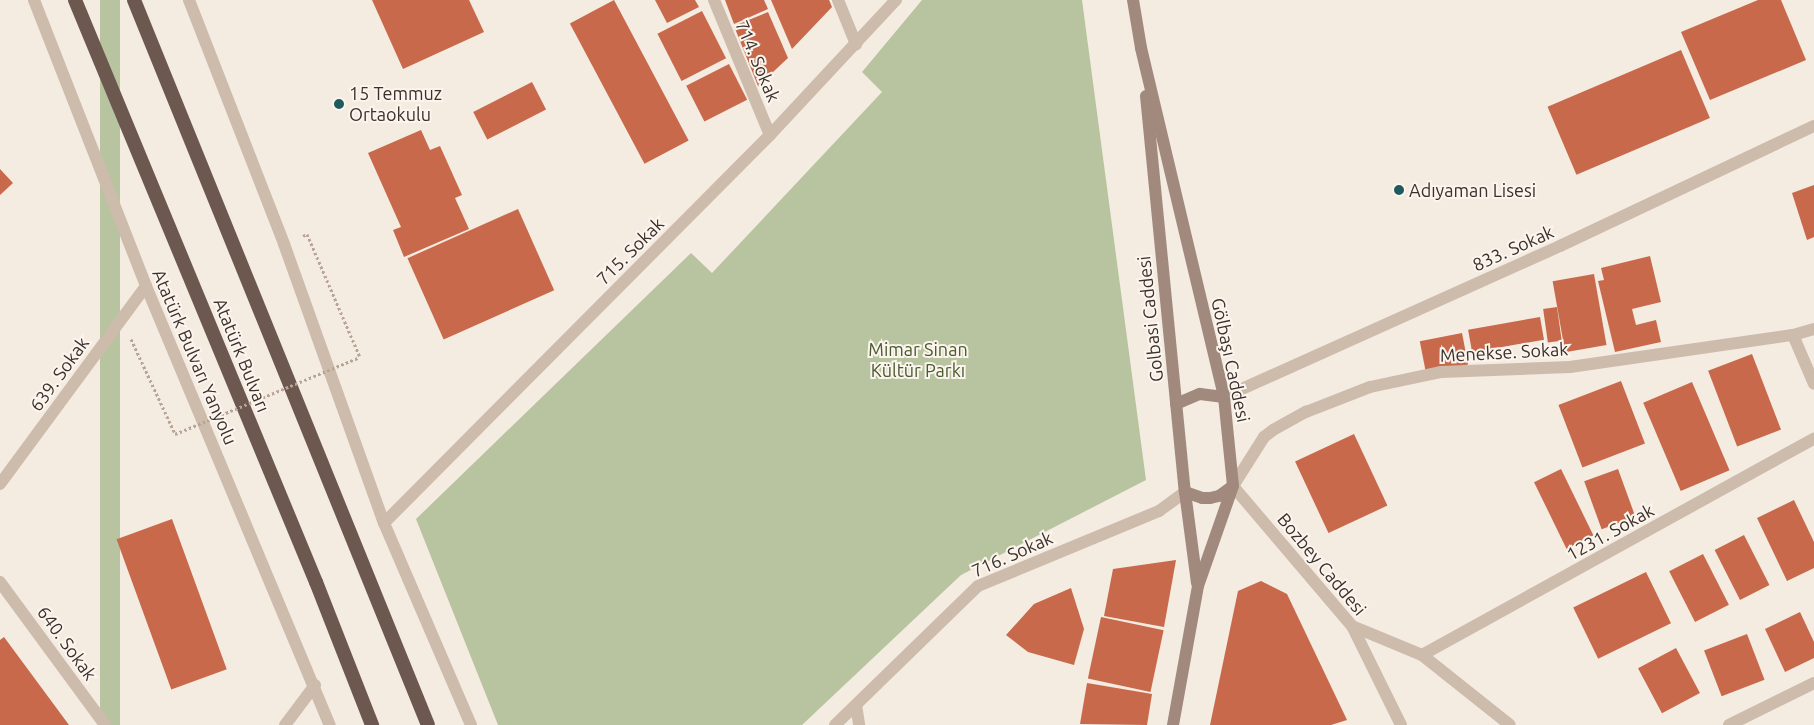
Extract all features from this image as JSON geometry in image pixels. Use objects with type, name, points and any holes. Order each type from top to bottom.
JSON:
[{"type":"highway","name":"Atatürk Bulvarı","points":[[75,0],[316,582],[372,725]]},
{"type":"highway","name":"Atatürk Bulvarı","points":[[134,0],[428,725]]},
{"type":"main road","name":"Gölbaşı Caddesi","points":[[1133,0],[1141,48],[1224,397],[1233,486],[1198,586],[1173,725]]},
{"type":"main road","name":"Golbasi Caddesi","points":[[1141,48],[1185,492],[1198,586]]},
{"type":"main road","points":[[1176,404],[1200,394],[1224,397]]},
{"type":"main road","points":[[1185,492],[1202,498],[1210,498],[1219,496],[1233,486]]},
{"type":"street","name":"Atatürk Bulvarı Yanyolu","points":[[34,0],[146,286],[315,685],[330,725]]},
{"type":"street","points":[[189,0],[284,244],[384,523],[470,725]]},
{"type":"street","name":"714. Sokak","points":[[714,0],[770,135]]},
{"type":"street","points":[[838,0],[856,44]]},
{"type":"street","name":"715. Sokak","points":[[384,523],[770,135],[896,0]]},
{"type":"street","name":"833. Sokak","points":[[1224,397],[1560,246],[1814,126]]},
{"type":"street","name":"639. Sokak","points":[[0,484],[146,286]]},
{"type":"street","name":"Menekse. Sokak","points":[[1233,486],[1258,445],[1273,430],[1306,412],[1370,387],[1441,372],[1570,367],[1793,335],[1814,329]]},
{"type":"street","points":[[1793,335],[1814,384]]},
{"type":"street","name":"1231. Sokak","points":[[1422,655],[1814,439]]},
{"type":"street","name":"Bozbey Caddesi","points":[[1233,486],[1352,626],[1402,725]]},
{"type":"street","name":"716. Sokak","points":[[835,725],[978,586],[1159,511],[1185,492]]},
{"type":"street","name":"640. Sokak","points":[[0,582],[105,725]]},
{"type":"street","points":[[1352,626],[1422,655],[1510,725]]},
{"type":"street","points":[[1729,725],[1814,683]]},
{"type":"street","points":[[285,725],[315,685]]},
{"type":"street","points":[[856,705],[859,725]]},
{"type":"path","points":[[142,360],[175,434],[360,358],[330,290]]},
{"type":"green space","points":[[100,0],[120,0],[120,725],[100,725]]},
{"type":"green space","name":"Mimar Sinan Kültür Parkı","points":[[922,0],[1082,0],[1146,480],[961,575],[802,725],[498,725],[416,519],[691,253],[712,273],[882,92],[862,72]]},
{"type":"building","points":[[372,0],[469,0],[484,32],[403,69]]},
{"type":"building","points":[[614,0],[689,140],[644,164],[570,23]]},
{"type":"building","points":[[655,0],[695,0],[699,7],[667,23]]},
{"type":"building","points":[[725,0],[764,0],[768,9],[734,24]]},
{"type":"building","points":[[771,0],[829,0],[832,7],[792,49]]},
{"type":"building","points":[[1758,0],[1781,0],[1806,60],[1710,100],[1681,32]]},
{"type":"building","points":[[702,11],[726,58],[682,81],[657,34]]},
{"type":"building","points":[[768,12],[788,58],[758,86],[734,26]]},
{"type":"building","points":[[1681,50],[1710,118],[1576,175],[1548,107]]},
{"type":"building","points":[[729,64],[747,100],[704,121],[686,86]]},
{"type":"building","points":[[532,82],[546,110],[487,140],[473,112]]},
{"type":"building","points":[[421,130],[430,150],[440,146],[462,195],[455,198],[469,229],[404,257],[393,230],[401,227],[368,153]]},
{"type":"building","points":[[0,169],[13,183],[0,195]]},
{"type":"building","points":[[1814,185],[1814,237],[1807,240],[1792,193]]},
{"type":"building","points":[[518,209],[554,290],[444,340],[407,258]]},
{"type":"building","points":[[1650,256],[1661,302],[1632,309],[1636,325],[1656,320],[1661,342],[1615,352],[1598,281],[1604,280],[1601,268]]},
{"type":"building","points":[[1594,274],[1607,345],[1565,352],[1553,281]]},
{"type":"building","points":[[1557,307],[1562,341],[1548,343],[1543,309]]},
{"type":"building","points":[[1540,317],[1544,340],[1472,352],[1468,330]]},
{"type":"building","points":[[1462,333],[1468,364],[1426,373],[1420,341]]},
{"type":"building","points":[[1752,354],[1781,430],[1737,446],[1708,371]]},
{"type":"building","points":[[1621,381],[1645,444],[1582,468],[1558,405]]},
{"type":"building","points":[[1692,382],[1730,470],[1681,491],[1643,403]]},
{"type":"building","points":[[1354,434],[1387,506],[1328,533],[1295,461]]},
{"type":"building","points":[[1561,469],[1593,536],[1566,549],[1534,482]]},
{"type":"building","points":[[1618,469],[1635,517],[1602,529],[1584,481]]},
{"type":"building","points":[[1794,500],[1814,542],[1814,568],[1787,581],[1757,518]]},
{"type":"building","points":[[172,519],[227,669],[171,690],[117,539]]},
{"type":"building","points":[[1744,535],[1769,585],[1740,600],[1715,550]]},
{"type":"building","points":[[1703,554],[1729,605],[1695,622],[1669,571]]},
{"type":"building","points":[[1176,560],[1164,627],[1104,616],[1113,569]]},
{"type":"building","points":[[1646,572],[1671,623],[1598,659],[1573,608]]},
{"type":"building","points":[[1261,581],[1287,594],[1347,720],[1331,725],[1210,725],[1238,591]]},
{"type":"building","points":[[1071,588],[1084,629],[1074,665],[1028,652],[1006,635],[1034,604]]},
{"type":"building","points":[[1800,612],[1814,642],[1814,658],[1785,672],[1765,629]]},
{"type":"building","points":[[1101,617],[1164,630],[1151,692],[1088,679]]},
{"type":"building","points":[[1747,634],[1765,680],[1722,696],[1704,650]]},
{"type":"building","points":[[4,637],[69,725],[0,725],[0,640]]},
{"type":"building","points":[[1676,648],[1700,693],[1662,713],[1638,668]]},
{"type":"building","points":[[1087,683],[1152,694],[1147,725],[1080,724]]},
{"type":"place","name":"15 Temmuz Ortaokulu","points":[[339,104]]},
{"type":"place","name":"Adıyaman Lisesi","points":[[1399,190]]}]
